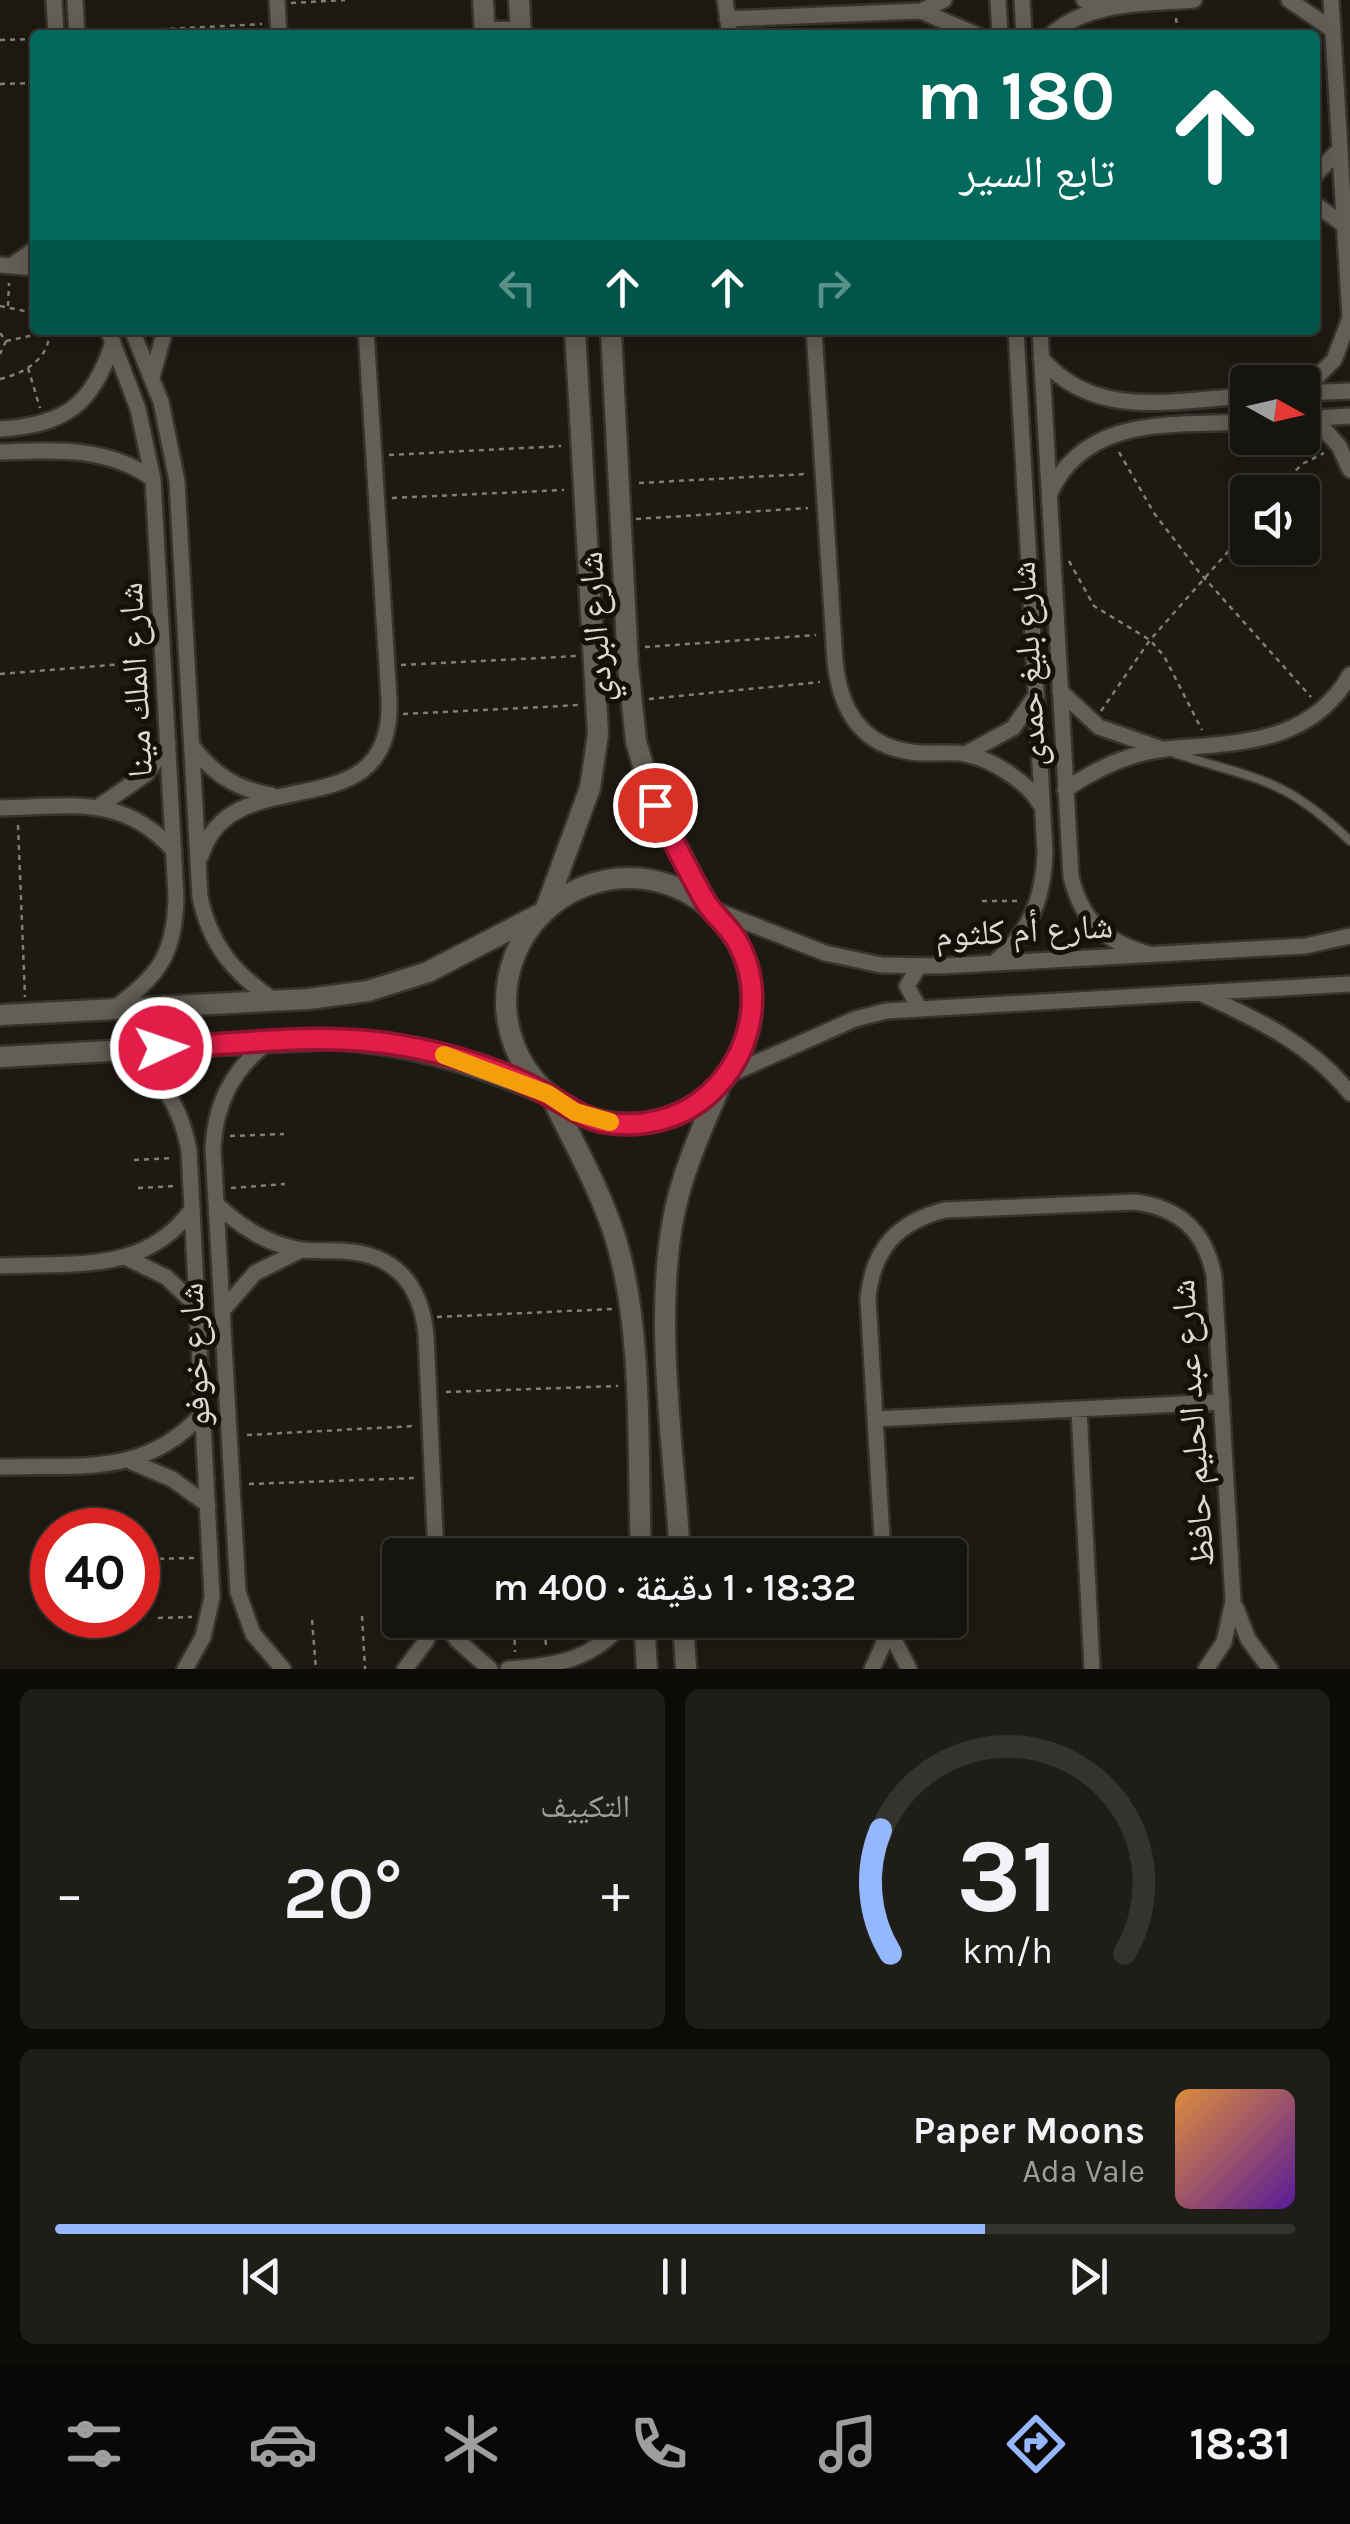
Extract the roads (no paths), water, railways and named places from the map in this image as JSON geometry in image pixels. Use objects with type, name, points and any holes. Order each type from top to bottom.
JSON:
[{"type":"street","points":[[54,0],[56,30]]},
{"type":"street","points":[[75,0],[77,30]]},
{"type":"street","points":[[483,0],[485,30]]},
{"type":"street","points":[[518,0],[520,30]]},
{"type":"street","points":[[726,0],[729,27],[921,11],[944,0]]},
{"type":"street","points":[[998,0],[1000,30]]},
{"type":"street","points":[[1022,0],[1024,30]]},
{"type":"street","points":[[1084,0],[1110,7]]},
{"type":"street","points":[[1058,30],[1072,20],[1110,7],[1194,0]]},
{"type":"street","points":[[1289,0],[1333,30]]},
{"type":"street","points":[[1320,374],[1334,360],[1350,318],[1331,0]]},
{"type":"street","points":[[277,2],[279,29]]},
{"type":"street","points":[[921,11],[965,30]]},
{"type":"street","points":[[1320,170],[1340,148]]},
{"type":"street","points":[[1320,208],[1344,225]]},
{"type":"street","points":[[8,265],[30,252]]},
{"type":"street","name":"شارع الملك مينا","points":[[134,335],[168,428],[177,481],[204,918],[223,956],[274,1001]]},
{"type":"street","points":[[152,378],[165,335]]},
{"type":"street","points":[[198,864],[204,844],[234,812],[275,796],[350,780],[379,752],[390,714],[370,335]]},
{"type":"street","name":"شارع البردي","points":[[543,911],[590,788],[598,734],[574,335]]},
{"type":"street","points":[[814,335],[833,634],[842,703],[853,722],[870,737],[910,752],[966,754],[1014,777],[1042,808]]},
{"type":"street","name":"شارع بليغ حمدى","points":[[994,963],[1029,926],[1040,902],[1045,854],[1016,335]]},
{"type":"street","name":"شارع بليغ حمدى","points":[[1040,335],[1048,496],[1058,549],[1068,851],[1076,900],[1087,920],[1105,936],[1149,954]]},
{"type":"street","points":[[0,429],[44,424],[83,401],[97,384],[111,336]]},
{"type":"street","name":"شارع الملك مينا","points":[[111,336],[145,432],[153,480],[175,926],[162,964],[149,981],[113,1009]]},
{"type":"street","name":"شارع البردي","points":[[613,337],[636,742],[655,805],[709,906]]},
{"type":"street","points":[[1041,358],[1069,385],[1086,394],[1124,402],[1230,397]]},
{"type":"street","points":[[1320,391],[1350,390]]},
{"type":"street","points":[[1116,432],[1116,419],[1124,402]]},
{"type":"street","points":[[1320,417],[1350,416]]},
{"type":"street","points":[[1048,496],[1070,460],[1116,432],[1230,423]]},
{"type":"street","points":[[22,428],[34,437],[28,451]]},
{"type":"street","points":[[1320,429],[1339,446],[1350,470]]},
{"type":"street","points":[[0,452],[95,454],[138,469],[153,480]]},
{"type":"street","points":[[585,480],[619,477]]},
{"type":"street","points":[[1028,548],[1058,549]]},
{"type":"street","points":[[1065,790],[1113,763],[1162,749],[1211,748],[1285,732],[1321,710],[1350,675]]},
{"type":"street","points":[[1060,691],[1093,723],[1162,749]]},
{"type":"street","points":[[966,754],[1012,728],[1036,694]]},
{"type":"street","points":[[101,805],[146,774],[168,744]]},
{"type":"street","points":[[192,746],[207,766],[227,781],[250,792],[275,796]]},
{"type":"street","points":[[8,808],[101,805],[149,827],[174,851]]},
{"type":"street","points":[[1045,854],[1059,857],[1068,851]]},
{"type":"street","points":[[0,1015],[340,996],[398,983],[456,959],[570,892],[598,880],[626,876],[655,880],[683,889],[709,906],[739,944],[752,989],[747,1035],[686,1167],[674,1215],[667,1270],[679,1538]]},
{"type":"street","name":"شارع أم كلثوم","points":[[709,906],[825,953],[881,965],[994,963],[1305,946],[1350,936]]},
{"type":"street","points":[[543,911],[523,937],[511,963],[507,1020],[514,1048],[528,1073],[550,1096],[605,1208],[624,1274],[630,1308],[640,1538]]},
{"type":"street","points":[[175,926],[190,931],[204,918]]},
{"type":"street","points":[[918,1006],[907,986],[919,966]]},
{"type":"street","name":"شارع أم كلثوم","points":[[724,1079],[855,1019],[918,1006],[1350,984]]},
{"type":"street","points":[[1200,993],[1287,1036],[1314,1056],[1350,1093]]},
{"type":"street","points":[[0,1057],[328,1039],[403,1046],[458,1060],[550,1096],[575,1112],[600,1121],[654,1122],[679,1114],[724,1079]]},
{"type":"street","name":"شارع خوفو","points":[[268,1042],[238,1071],[227,1088],[213,1143],[238,1592],[248,1624],[283,1669]]},
{"type":"street","name":"شارع خوفو","points":[[125,1050],[156,1076],[169,1093],[186,1130],[189,1154],[211,1564],[209,1617],[185,1669]]},
{"type":"street","points":[[189,1154],[199,1140],[213,1143]]},
{"type":"street","points":[[216,1197],[255,1234],[300,1250],[346,1251],[387,1262],[413,1285],[424,1318],[435,1538]]},
{"type":"street","name":"شارع عبد الحليم حافظ","points":[[882,1538],[868,1298],[871,1272],[881,1248],[898,1230],[920,1216],[945,1210],[1135,1202],[1158,1205],[1180,1215],[1198,1232],[1209,1252],[1233,1601],[1224,1642],[1206,1669]]},
{"type":"street","points":[[0,1266],[128,1258],[166,1239],[192,1209]]},
{"type":"street","points":[[222,1311],[255,1273],[300,1250]]},
{"type":"street","points":[[128,1258],[166,1277],[198,1306]]},
{"type":"street","points":[[875,1419],[1222,1402]]},
{"type":"street","points":[[1079,1409],[1092,1669]]},
{"type":"street","points":[[0,1468],[132,1462],[171,1444],[203,1414]]},
{"type":"street","points":[[132,1462],[172,1479],[208,1504]]},
{"type":"street","points":[[211,1564],[227,1575],[236,1570]]},
{"type":"street","name":"شارع عبد الحليم حافظ","points":[[1233,1601],[1248,1639],[1270,1669]]},
{"type":"street","points":[[405,1669],[427,1638]]},
{"type":"street","points":[[457,1638],[490,1669]]},
{"type":"street","points":[[513,1669],[571,1661],[595,1650],[607,1638]]},
{"type":"street","points":[[645,1638],[647,1669]]},
{"type":"street","points":[[685,1638],[689,1664]]},
{"type":"street","points":[[872,1669],[881,1638]]},
{"type":"street","points":[[893,1638],[908,1669]]},
{"type":"lane","points":[[1162,749],[1239,770],[1285,788],[1306,800],[1350,841]]}]
